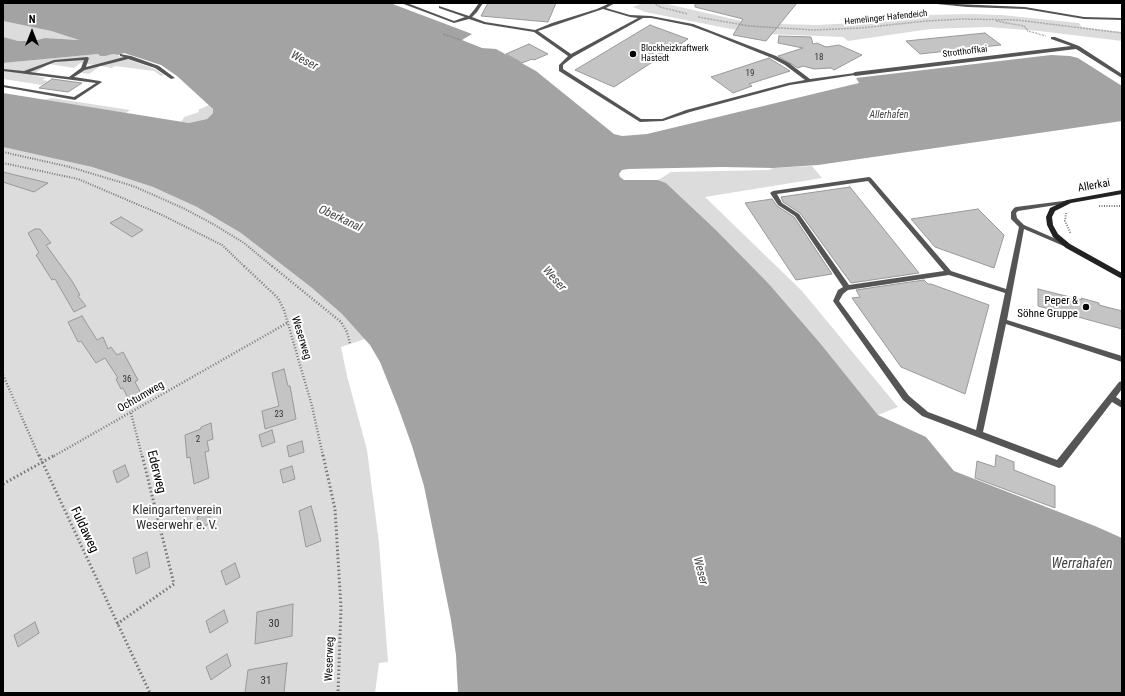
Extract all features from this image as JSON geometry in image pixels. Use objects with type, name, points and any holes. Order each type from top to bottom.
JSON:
[{"type":"street","points":[[1053,38],[1077,47],[1122,76]]},
{"type":"street","name":"Strotthoffkai","points":[[855,74],[1077,47]]},
{"type":"street","name":"Allerkai","points":[[1068,246],[1055,235],[1050,225],[1048,217],[1052,210],[1069,201],[1122,192]]},
{"type":"street","points":[[1068,246],[1122,276]]},
{"type":"lane","points":[[403,3],[454,22],[470,17],[481,3]]},
{"type":"lane","points":[[535,31],[613,3]]},
{"type":"lane","points":[[940,3],[1025,8],[1084,18],[1122,19]]},
{"type":"lane","points":[[440,7],[484,23],[535,31],[555,43],[571,56]]},
{"type":"lane","points":[[602,8],[642,17],[651,17],[692,25],[734,40],[787,64],[808,80]]},
{"type":"lane","points":[[642,17],[571,56],[560,65],[562,70],[640,121],[663,120],[688,111],[808,80],[855,74]]},
{"type":"lane","points":[[122,55],[157,67],[173,78]]},
{"type":"lane","points":[[83,68],[129,57]]},
{"type":"lane","points":[[24,73],[54,61],[87,58],[83,68]]},
{"type":"lane","points":[[70,78],[83,68],[98,60]]},
{"type":"lane","points":[[3,70],[100,82],[75,99],[3,86]]},
{"type":"lane","points":[[848,288],[797,215],[780,204],[773,193],[869,179],[949,273]]},
{"type":"lane","points":[[1068,246],[1022,226],[1014,219],[1013,213],[1016,209],[1069,201]]},
{"type":"lane","points":[[980,434],[1022,226]]},
{"type":"lane","points":[[1009,292],[949,273],[848,288],[840,292],[836,301],[906,398],[925,414],[1059,464],[1122,384]]},
{"type":"lane","points":[[1003,321],[1122,359]]},
{"type":"lane","points":[[1112,398],[1122,405]]},
{"type":"path","points":[[654,3],[660,7],[690,15]]},
{"type":"path","name":"Hemelinger Hafendeich","points":[[698,17],[749,26],[813,30],[861,28],[926,20],[990,20],[1029,22],[1122,33]]},
{"type":"path","points":[[990,20],[1024,26],[1028,31],[1053,38]]},
{"type":"path","points":[[443,34],[461,40]]},
{"type":"path","points":[[3,152],[70,167],[133,186],[170,202],[213,224],[244,243],[341,322],[347,332],[350,344]]},
{"type":"path","name":"Weserweg","points":[[3,163],[78,179],[160,214],[222,245],[278,298],[284,310],[312,406],[335,508],[341,608],[338,693]]},
{"type":"path","points":[[1093,205],[1110,207],[1122,206]]},
{"type":"path","points":[[1069,211],[1066,213],[1064,221],[1068,230],[1075,239]]},
{"type":"path","name":"Ochtumweg","points":[[3,484],[131,414],[287,323]]},
{"type":"path","name":"Fuldaweg","points":[[3,375],[150,693]]},
{"type":"path","name":"Ederweg","points":[[117,624],[174,584],[131,414]]},
{"type":"green space","points":[[643,3],[663,3],[746,22],[780,24],[817,25],[854,23],[925,15],[1002,15],[1079,23],[1082,27],[1122,32],[1122,41],[1039,31],[988,27],[930,29],[848,41],[843,37],[766,34],[731,29],[645,12],[633,7]]},
{"type":"green space","points":[[3,21],[51,31],[79,40],[45,38],[3,48]]},
{"type":"green space","points":[[98,54],[100,56],[113,54],[119,55],[118,56],[155,69],[164,75],[161,76],[154,71],[115,66],[112,68],[100,66],[89,74],[81,73],[94,65],[80,63],[74,68],[49,64],[32,75],[46,78],[42,80],[48,81],[42,85],[3,79],[3,71],[5,69],[3,69],[3,63]]},
{"type":"green space","points":[[52,98],[130,110],[126,113],[43,100]]},
{"type":"green space","points":[[209,105],[213,109],[213,113],[207,119],[190,123],[181,122],[184,117],[199,112],[198,110]]},
{"type":"green space","name":"Kleingartenverein Weserwehr e. V.","points":[[3,147],[92,167],[153,187],[197,207],[241,233],[312,288],[342,314],[365,339],[341,347],[347,376],[367,450],[379,543],[388,662],[379,663],[375,693],[3,693]]},
{"type":"green space","points":[[812,166],[822,178],[705,197],[802,291],[898,407],[878,415],[820,343],[769,284],[716,230],[666,183],[658,180],[671,172],[769,170],[773,168]]},
{"type":"water","points":[[3,3],[390,3],[472,34],[462,40],[482,48],[496,49],[536,71],[614,134],[622,136],[647,134],[859,83],[856,78],[1051,55],[1078,58],[1122,86],[1122,121],[818,165],[773,168],[723,167],[628,169],[622,170],[619,174],[624,180],[658,180],[666,183],[716,230],[769,284],[820,343],[878,415],[926,437],[954,471],[1122,538],[1122,693],[458,693],[456,655],[451,620],[424,486],[398,407],[380,362],[370,345],[342,314],[312,288],[241,233],[197,207],[153,187],[92,167],[3,147],[3,93],[189,123],[207,119],[213,113],[213,109],[177,76],[161,65],[124,53],[119,55],[113,54],[100,56],[98,54],[3,63],[3,37],[18,41],[33,41],[45,38],[79,40],[51,31],[3,21]]},
{"type":"building","points":[[488,3],[556,3],[548,22],[481,16]]},
{"type":"building","points":[[695,3],[797,3],[766,41],[733,35],[743,19],[695,7]]},
{"type":"building","name":"Blockheizkraftwerk Hastedt","points":[[650,25],[688,39],[614,87],[575,70]]},
{"type":"building","points":[[985,33],[1001,45],[920,54],[906,41]]},
{"type":"building","points":[[779,36],[811,37],[813,44],[817,43],[826,47],[839,45],[862,55],[834,70],[831,68],[814,69],[803,66],[798,68],[778,56],[803,48],[778,43]]},
{"type":"building","points":[[529,44],[548,54],[522,63],[506,54]]},
{"type":"building","points":[[769,58],[790,71],[749,84],[752,86],[733,93],[711,77]]},
{"type":"building","points":[[52,79],[82,83],[68,92],[39,88]]},
{"type":"building","points":[[3,172],[48,183],[34,192],[3,182]]},
{"type":"building","points":[[850,187],[919,273],[851,283],[800,213],[783,202],[781,197]]},
{"type":"building","points":[[772,199],[777,206],[794,217],[832,274],[796,280],[745,203]]},
{"type":"building","points":[[978,209],[1004,235],[994,268],[935,247],[911,219]]},
{"type":"building","points":[[121,217],[143,230],[132,237],[110,223]]},
{"type":"building","points":[[35,229],[40,229],[51,243],[46,245],[72,281],[80,295],[78,296],[86,306],[74,312],[55,279],[52,280],[36,255],[39,253],[28,233]]},
{"type":"building","points":[[924,280],[928,284],[989,305],[965,394],[901,367],[852,298],[860,297],[856,290]]},
{"type":"building","points":[[1038,289],[1082,300],[1081,298],[1099,303],[1099,305],[1122,311],[1122,329],[1038,306]]},
{"type":"building","points":[[82,316],[97,340],[103,337],[108,349],[111,347],[117,355],[123,352],[138,380],[135,382],[143,397],[131,404],[123,388],[121,389],[116,379],[118,378],[105,358],[96,363],[81,341],[78,342],[68,322]]},
{"type":"building","points":[[284,369],[288,386],[290,386],[296,419],[265,429],[262,411],[279,406],[272,373]]},
{"type":"building","points":[[211,423],[213,439],[207,441],[209,451],[205,452],[209,478],[194,484],[190,457],[187,458],[185,435],[201,429],[201,427]]},
{"type":"building","points":[[272,430],[275,442],[262,447],[259,435]]},
{"type":"building","points":[[302,441],[304,452],[289,457],[287,446]]},
{"type":"building","points":[[996,455],[1014,462],[1014,470],[1055,486],[1055,508],[975,478],[977,461],[995,467]]},
{"type":"building","points":[[125,465],[129,476],[117,483],[113,471]]},
{"type":"building","points":[[292,466],[295,479],[283,483],[280,470]]},
{"type":"building","points":[[311,506],[321,541],[306,547],[299,511]]},
{"type":"building","points":[[209,511],[211,523],[199,529],[197,517]]},
{"type":"building","points":[[147,552],[150,567],[136,574],[133,558]]},
{"type":"building","points":[[235,563],[240,577],[226,585],[221,571]]},
{"type":"building","points":[[293,604],[292,636],[255,644],[257,612]]},
{"type":"building","points":[[224,610],[228,622],[210,633],[206,621]]},
{"type":"building","points":[[35,622],[39,633],[18,647],[14,635]]},
{"type":"building","points":[[227,654],[231,666],[211,680],[206,667]]},
{"type":"building","points":[[287,663],[284,693],[245,693],[248,670]]},
{"type":"place","name":"Blockheizkraftwerk Hastedt","points":[[633,54]]},
{"type":"place","name":"Peper & Söhne Gruppe","points":[[1086,307]]},
{"type":"water label","name":"Weser","points":[[304,61]]},
{"type":"water label","name":"Allerhafen","points":[[889,115]]},
{"type":"water label","name":"Oberkanal","points":[[340,219]]},
{"type":"water label","name":"Weser","points":[[554,279]]},
{"type":"water label","name":"Werrahafen","points":[[1082,564]]},
{"type":"water label","name":"Weser","points":[[700,571]]}]
